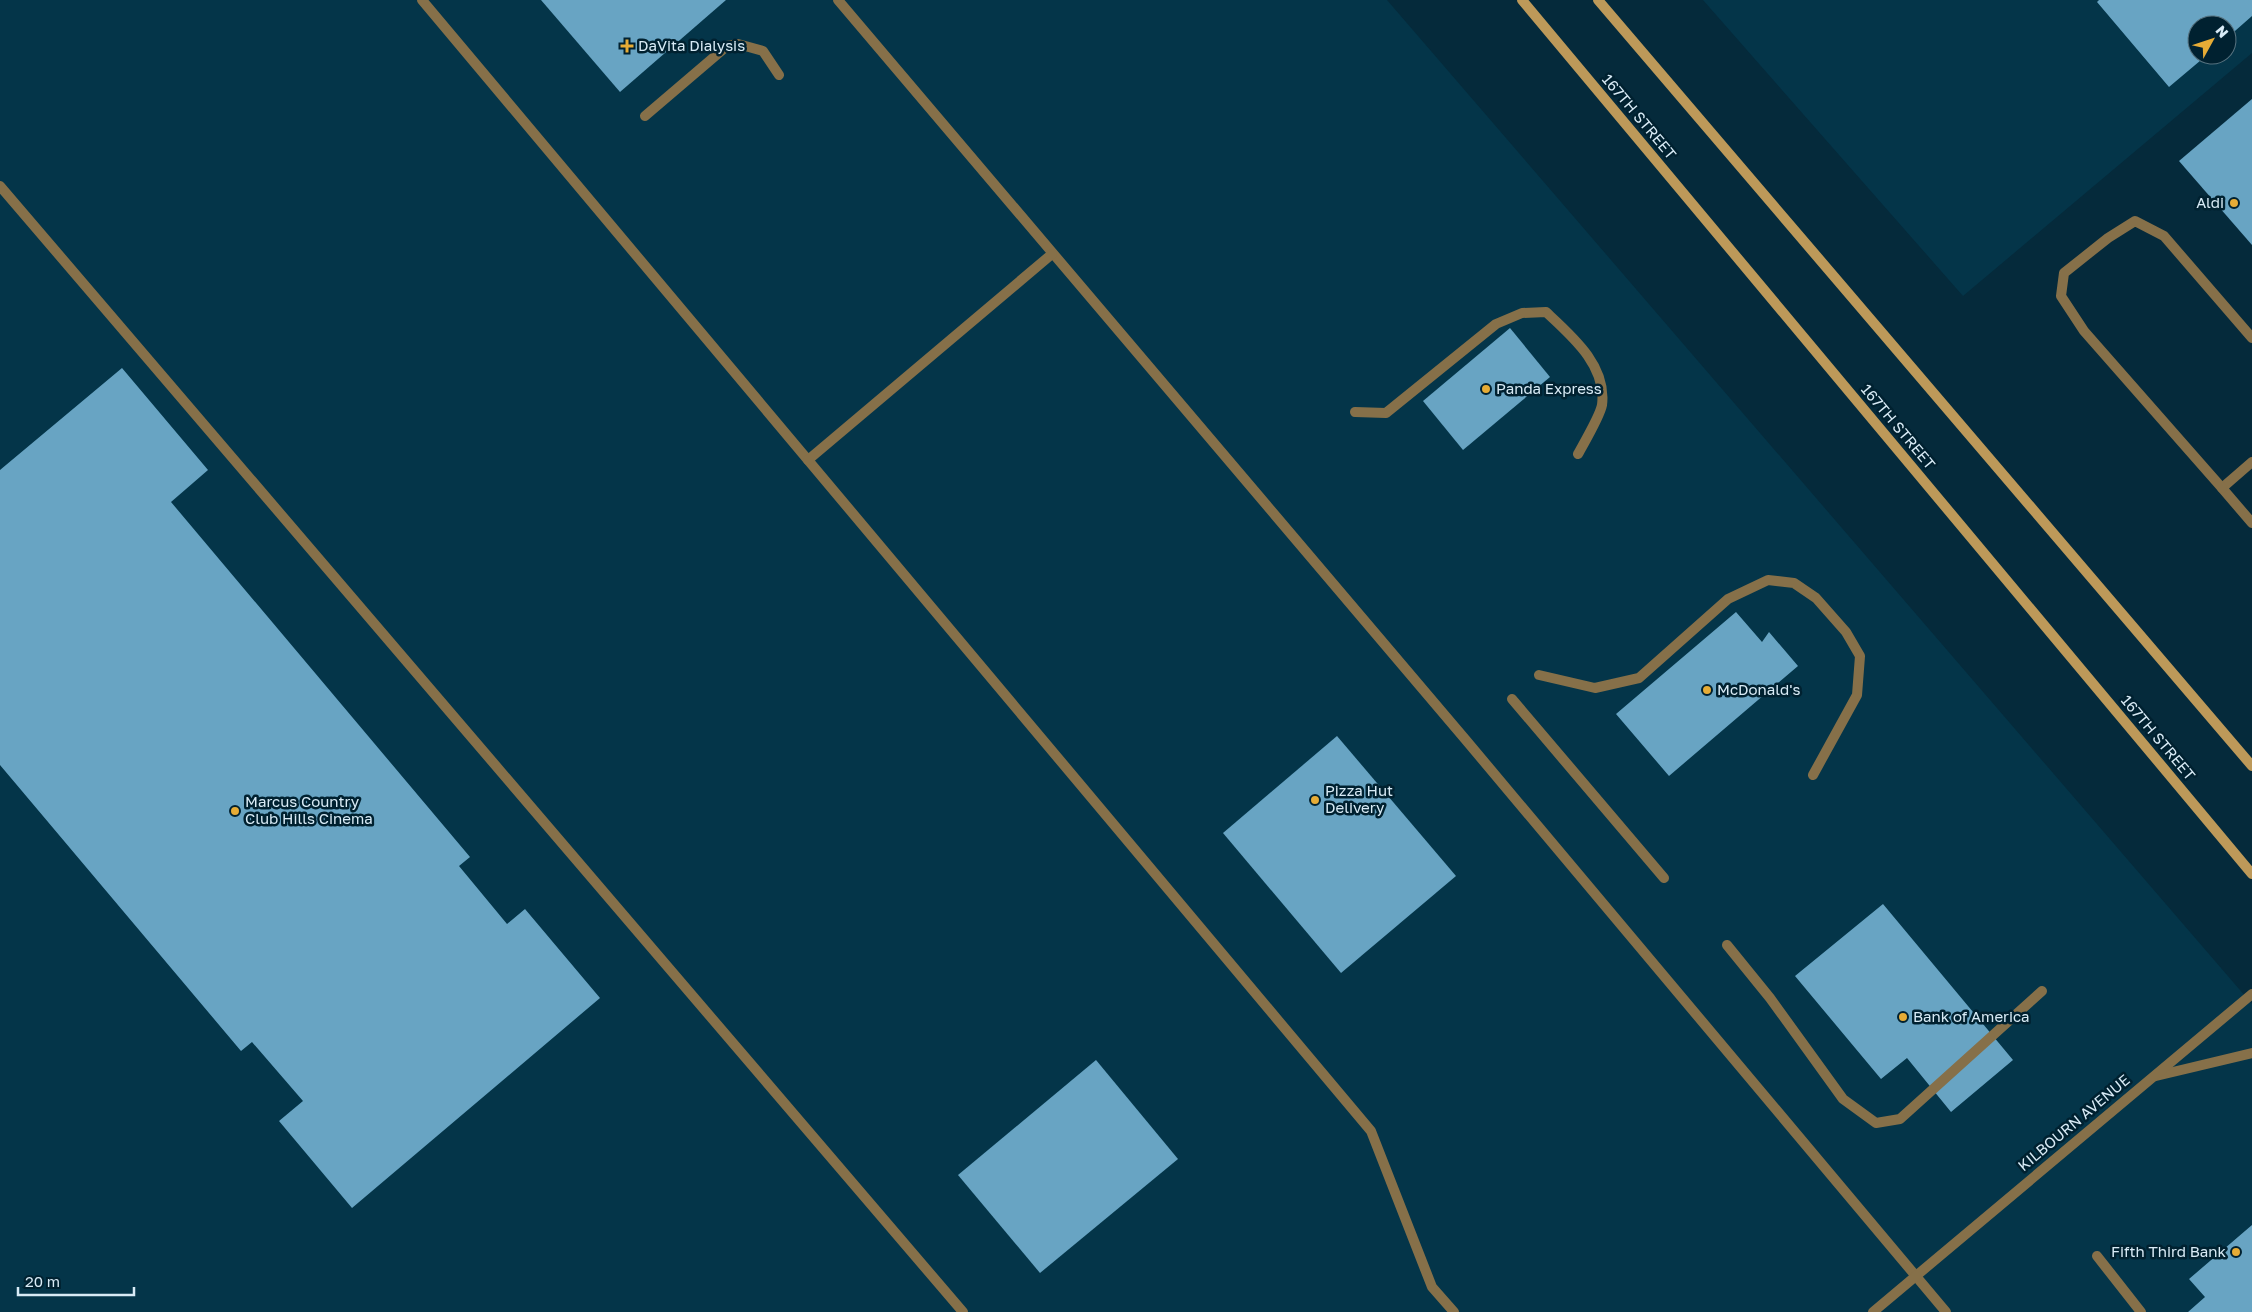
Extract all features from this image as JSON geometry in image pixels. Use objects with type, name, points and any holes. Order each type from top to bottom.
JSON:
[{"type":"main road","name":"167TH STREET","points":[[1522,0],[2252,874]]},
{"type":"main road","points":[[1598,0],[2252,766]]},
{"type":"lane","points":[[422,0],[1371,1131],[1432,1287],[1454,1312]]},
{"type":"lane","points":[[838,0],[1465,739],[1946,1312]]},
{"type":"lane","points":[[645,116],[727,46],[738,44],[763,51],[779,75]]},
{"type":"lane","points":[[0,186],[963,1312]]},
{"type":"lane","points":[[2252,338],[2164,236],[2135,221],[2108,238],[2064,273],[2061,296],[2084,331],[2252,523]]},
{"type":"lane","points":[[808,460],[1052,254]]},
{"type":"lane","points":[[1355,412],[1386,413],[1496,324],[1522,313],[1546,312],[1569,333],[1588,356],[1600,377],[1602,406],[1578,454]]},
{"type":"lane","points":[[2222,488],[2252,462]]},
{"type":"lane","points":[[1539,675],[1595,688],[1639,678],[1728,599],[1768,580],[1794,583],[1816,598],[1846,632],[1860,656],[1857,694],[1813,775]]},
{"type":"lane","points":[[1512,699],[1664,878]]},
{"type":"lane","points":[[1726,944],[1770,998],[1842,1099],[1876,1123],[1900,1119],[2042,991]]},
{"type":"lane","name":"KILBOURN AVENUE","points":[[1873,1312],[2252,994]]},
{"type":"lane","points":[[2153,1077],[2252,1053]]},
{"type":"lane","points":[[2097,1256],[2141,1312]]},
{"type":"shaded area","points":[[0,0],[1387,0],[2252,1004],[2252,1312],[0,1312]]},
{"type":"shaded area","points":[[1703,0],[2252,0],[2252,53],[1963,296]]},
{"type":"building","name":"DaVita Dialysis","points":[[541,0],[726,0],[620,92]]},
{"type":"building","points":[[2099,0],[2252,0],[2252,16],[2237,29],[2237,15],[2187,15],[2187,65],[2195,65],[2169,87],[2097,2]]},
{"type":"building","name":"Aldi","points":[[2252,99],[2252,245],[2179,161]]},
{"type":"building","name":"Panda Express","points":[[1510,328],[1550,377],[1463,450],[1423,401]]},
{"type":"building","name":"Marcus Country Club Hills Cinema","points":[[122,368],[208,470],[171,502],[470,857],[459,866],[507,924],[525,909],[600,998],[352,1208],[279,1121],[303,1101],[252,1042],[241,1051],[0,765],[0,470]]},
{"type":"building","name":"McDonald's","points":[[1736,612],[1762,642],[1769,632],[1798,666],[1669,776],[1616,714]]},
{"type":"building","points":[[1337,736],[1456,876],[1341,973],[1223,833]]},
{"type":"building","name":"Bank of America","points":[[1883,904],[2013,1060],[1951,1112],[1907,1058],[1881,1079],[1795,976]]},
{"type":"building","points":[[1096,1060],[1178,1159],[1040,1273],[958,1175]]},
{"type":"building","name":"Fifth Third Bank","points":[[2252,1225],[2252,1312],[2188,1312],[2205,1297],[2189,1279]]},
{"type":"place","name":"DaVita Dialysis","points":[[627,46]]},
{"type":"place","name":"Aldi","points":[[2234,203]]},
{"type":"place","name":"Panda Express","points":[[1486,389]]},
{"type":"place","name":"McDonald's","points":[[1707,690]]},
{"type":"place","name":"Pizza Hut Delivery","points":[[1315,800]]},
{"type":"place","name":"Marcus Country Club Hills Cinema","points":[[235,811]]},
{"type":"place","name":"Bank of America","points":[[1903,1017]]},
{"type":"place","name":"Fifth Third Bank","points":[[2236,1252]]}]
